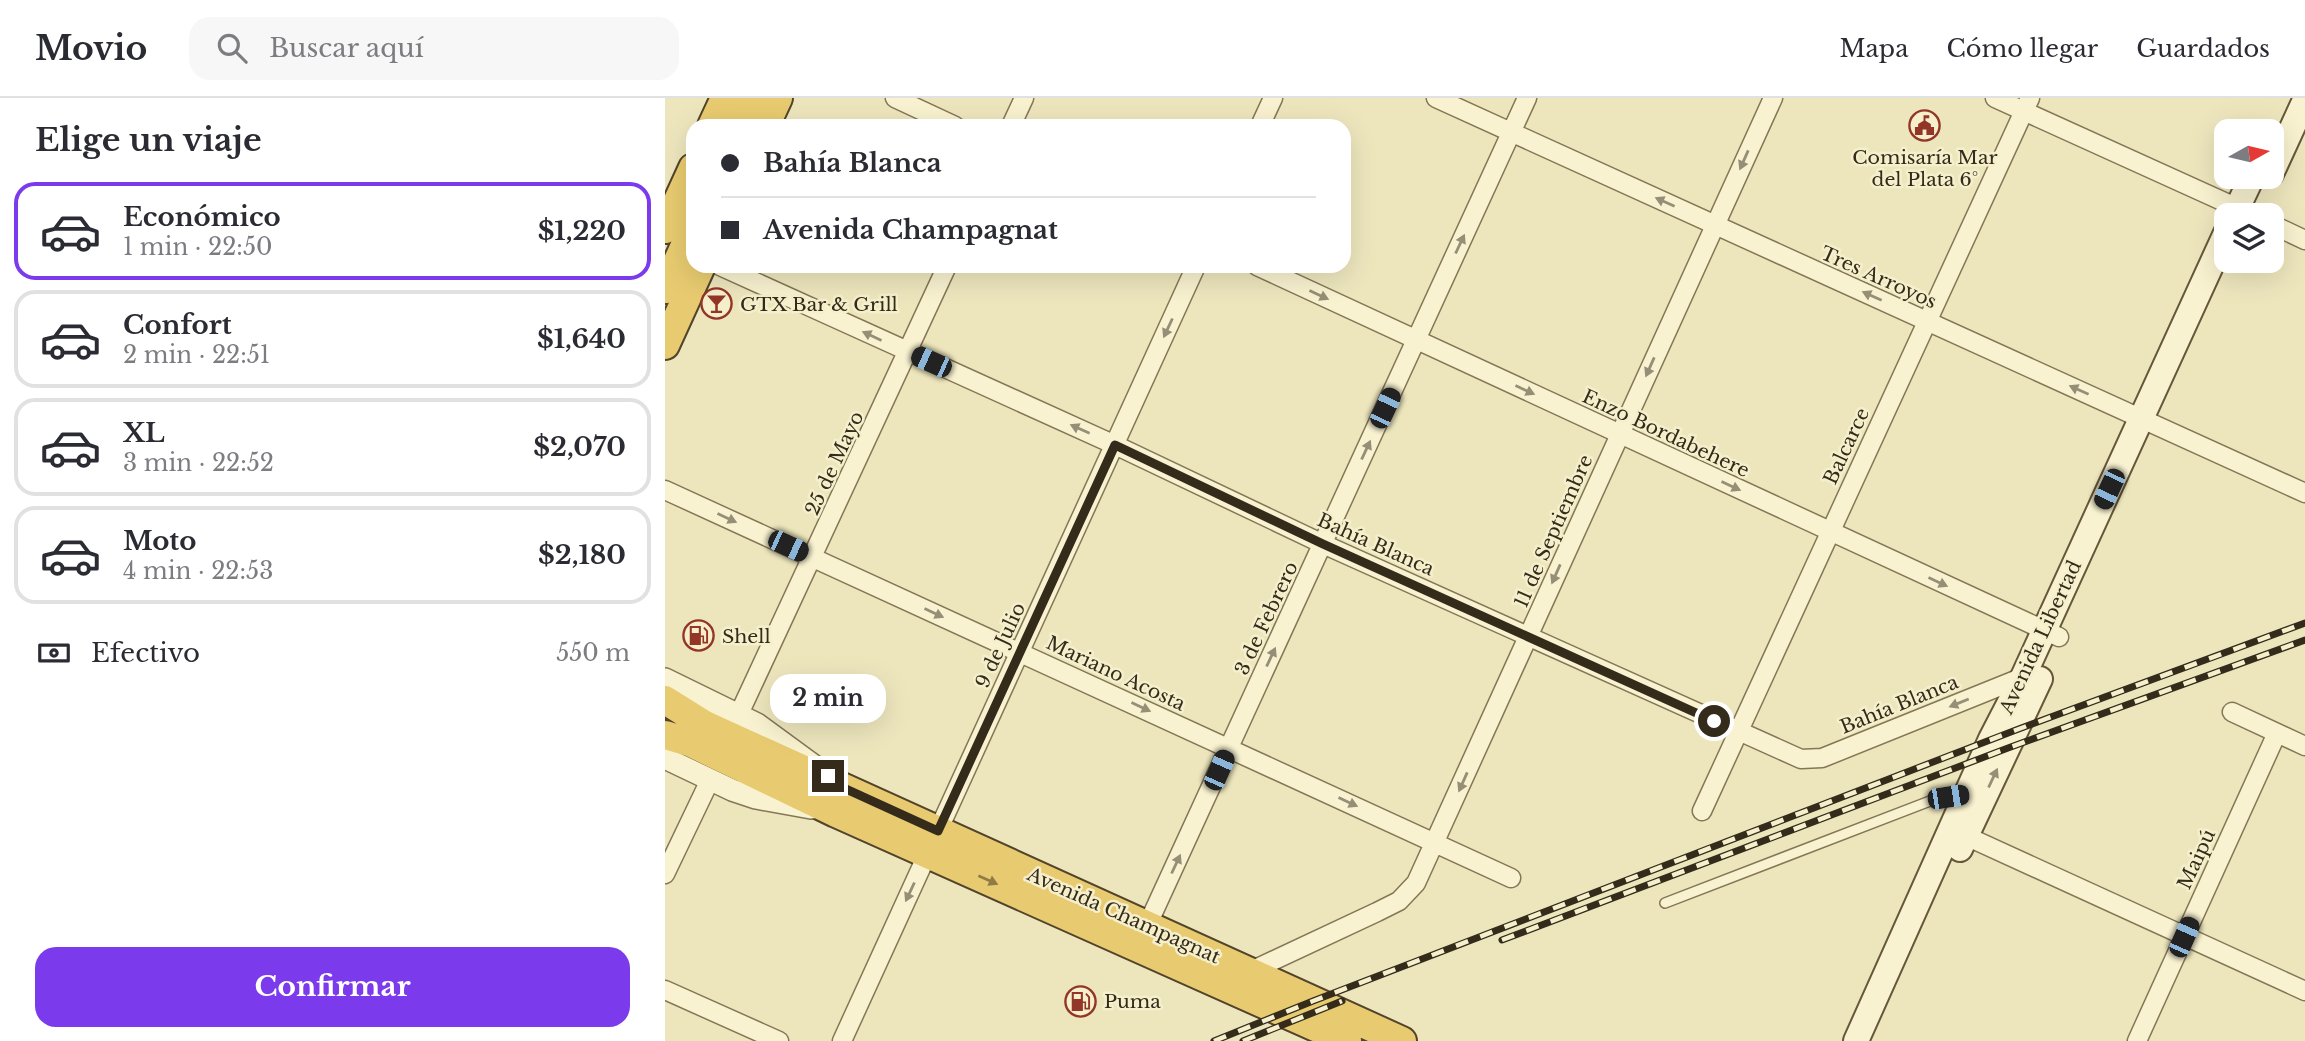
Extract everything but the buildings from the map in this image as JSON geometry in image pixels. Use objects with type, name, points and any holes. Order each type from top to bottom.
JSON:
[{"type":"highway","points":[[715,119],[725,98]]},
{"type":"highway","points":[[743,119],[753,98]]},
{"type":"highway","points":[[768,119],[778,98]]},
{"type":"highway","points":[[665,229],[686,183]]},
{"type":"highway","points":[[665,289],[686,243]]},
{"type":"highway","points":[[665,345],[698,273]]},
{"type":"highway","name":"Avenida Champagnat","points":[[666,695],[697,721],[841,801]]},
{"type":"highway","name":"Avenida Champagnat","points":[[665,735],[841,801],[933,842],[1343,1040]]},
{"type":"highway","name":"Avenida Champagnat","points":[[933,842],[1147,926],[1402,1041]]},
{"type":"main road","points":[[2278,119],[2288,98]]},
{"type":"main road","points":[[2284,146],[2305,100]]},
{"type":"main road","name":"Avenida Libertad","points":[[2149,422],[2214,262]]},
{"type":"main road","name":"Avenida Libertad","points":[[1856,1041],[1958,832],[2149,422],[2226,273]]},
{"type":"main road","name":"Avenida Libertad","points":[[1874,1041],[1958,832],[1967,794],[2023,677],[2051,634]]},
{"type":"street","points":[[895,98],[940,119]]},
{"type":"street","points":[[1014,119],[1024,98]]},
{"type":"street","points":[[1263,119],[1273,98]]},
{"type":"street","name":"Tres Arroyos","points":[[1436,98],[2305,493]]},
{"type":"street","name":"3 de Febrero","points":[[1147,926],[1527,98]]},
{"type":"street","name":"11 de Septiembre","points":[[1249,972],[1399,901],[1416,883],[1773,98]]},
{"type":"street","points":[[1995,98],[2027,105],[2222,203]]},
{"type":"street","name":"Balcarce","points":[[1702,811],[2027,105]]},
{"type":"street","points":[[2284,230],[2305,240]]},
{"type":"street","name":"Bahía Blanca","points":[[735,273],[1115,445],[1323,544],[1801,759],[1816,760],[2023,677]]},
{"type":"street","name":"25 de Mayo","points":[[739,715],[944,273]]},
{"type":"street","name":"9 de Julio","points":[[842,1041],[1193,273]]},
{"type":"street","name":"Enzo Bordabehere","points":[[1272,273],[2051,634]]},
{"type":"street","name":"Mariano Acosta","points":[[665,489],[1511,878]]},
{"type":"street","name":"Avenida Champagnat","points":[[666,695],[739,715],[767,731],[841,801]]},
{"type":"street","points":[[2232,712],[2305,746]]},
{"type":"street","name":"Maipú","points":[[2137,1041],[2277,733]]},
{"type":"street","name":"Avenida Champagnat","points":[[665,758],[756,798],[841,801]]},
{"type":"street","points":[[665,874],[710,780]]},
{"type":"street","points":[[1958,832],[2305,992]]},
{"type":"street","points":[[665,990],[779,1041]]},
{"type":"lane","points":[[1665,903],[1930,802],[1967,794]]},
{"type":"railway","points":[[1214,1041],[2016,730],[2305,623]]},
{"type":"railway","points":[[1502,940],[2008,748],[2305,640]]},
{"type":"railway","points":[[1243,1041],[1342,1001]]},
{"type":"place","name":"Comisaría Mar del Plata 6°","points":[[1925,126]]},
{"type":"place","name":"GTX Bar & Grill","points":[[717,304]]},
{"type":"place","name":"Shell","points":[[699,636]]},
{"type":"place","name":"Puma","points":[[1081,1001]]},
{"type":"route","points":[[828,776],[846,789],[938,831],[1115,445],[1323,544],[1714,721]]}]
